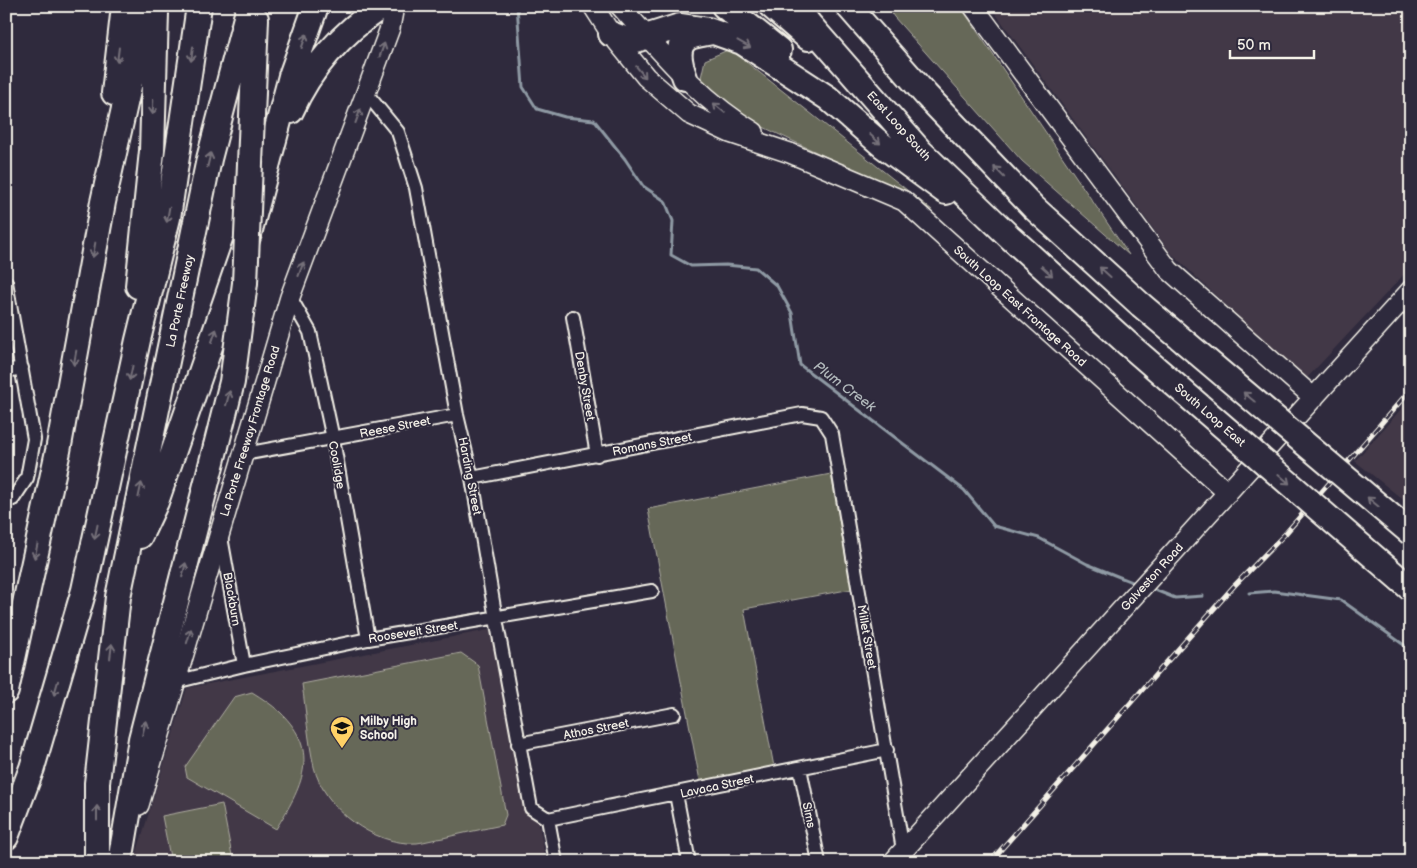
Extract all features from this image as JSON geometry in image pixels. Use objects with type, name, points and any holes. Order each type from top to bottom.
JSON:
[{"type":"highway","points":[[103,202],[124,6]]},
{"type":"highway","points":[[6,692],[58,451],[103,202],[147,6]]},
{"type":"highway","points":[[138,340],[137,297],[152,151],[156,6]]},
{"type":"highway","points":[[6,837],[32,768],[84,590],[138,340],[168,218],[199,6]]},
{"type":"highway","name":"La Porte Freeway","points":[[97,862],[97,783],[118,598],[209,159],[249,6]]},
{"type":"highway","points":[[121,862],[141,739],[232,382],[245,283],[256,6]]},
{"type":"highway","points":[[123,572],[156,502],[249,234],[292,76],[316,6]]},
{"type":"highway","points":[[269,163],[296,100],[321,60],[356,26],[382,6]]},
{"type":"highway","points":[[724,6],[772,44],[828,98],[882,145],[1011,238]]},
{"type":"highway","points":[[771,6],[856,79]]},
{"type":"highway","name":"East Loop South","points":[[796,6],[856,79],[920,151],[1011,238]]},
{"type":"highway","points":[[848,6],[926,95],[1033,207],[1141,305],[1411,533]]},
{"type":"highway","points":[[867,6],[926,95]]},
{"type":"highway","points":[[610,34],[624,39],[636,40],[680,26],[714,32],[742,42],[828,98]]},
{"type":"highway","points":[[685,78],[679,60],[684,41],[689,37],[714,32]]},
{"type":"highway","name":"South Loop East","points":[[1011,238],[1128,344],[1411,589]]},
{"type":"main road","name":"La Porte Freeway Frontage Road","points":[[121,862],[290,297],[390,28],[394,6]]},
{"type":"main road","name":"South Loop East Frontage Road","points":[[593,6],[610,34],[646,77],[689,114],[730,133],[790,153],[904,201],[1228,493]]},
{"type":"main road","name":"South Loop East Frontage Road","points":[[620,6],[685,78],[736,122],[790,153]]},
{"type":"main road","points":[[973,6],[1169,270],[1314,398]]},
{"type":"main road","name":"Galveston Road","points":[[898,856],[1411,290]]},
{"type":"street","name":"Harding Street","points":[[366,93],[398,132],[416,188],[457,416],[472,478],[518,744],[531,808],[548,819]]},
{"type":"street","points":[[6,282],[34,439],[27,478],[13,499],[6,500]]},
{"type":"street","name":"Coolidge","points":[[290,297],[310,332],[333,439],[368,639]]},
{"type":"street","name":"Denby Street","points":[[573,317],[597,455]]},
{"type":"street","points":[[6,371],[22,368]]},
{"type":"street","name":"Romans Street","points":[[472,478],[802,414],[822,417],[827,426]]},
{"type":"street","name":"Reese Street","points":[[244,454],[457,416]]},
{"type":"street","name":"Millet Street","points":[[827,426],[832,434],[886,750],[898,856]]},
{"type":"street","name":"Blackburn","points":[[220,533],[244,666]]},
{"type":"street","name":"Roosevelt Street","points":[[176,682],[368,639],[496,619],[652,591]]},
{"type":"street","name":"Athos Street","points":[[518,744],[674,714]]},
{"type":"street","name":"Lavaca Street","points":[[548,819],[886,750]]},
{"type":"street","name":"Sims","points":[[800,768],[819,862]]},
{"type":"street","points":[[676,794],[689,862]]},
{"type":"street","points":[[548,819],[556,862]]},
{"type":"shaded area","points":[[990,6],[1411,6],[1411,267],[1305,380],[1171,253]]},
{"type":"shaded area","points":[[1411,398],[1411,506],[1355,461]]},
{"type":"shaded area","name":"Milby High School","points":[[494,629],[527,811],[539,824],[546,862],[134,862],[187,688]]},
{"type":"green space","points":[[887,6],[960,6],[1129,255],[1022,161],[894,17]]},
{"type":"green space","points":[[730,49],[932,210],[869,177],[742,117],[700,82],[705,60]]},
{"type":"green space","points":[[831,474],[852,589],[744,609],[774,767],[700,781],[648,509]]},
{"type":"green space","points":[[461,653],[478,665],[506,815],[502,825],[417,843],[384,838],[368,831],[353,822],[340,810],[328,797],[320,782],[312,757],[302,684]]},
{"type":"green space","points":[[252,692],[280,712],[293,727],[301,741],[304,756],[299,785],[276,829],[187,777],[185,767],[234,697]]},
{"type":"green space","points":[[222,804],[233,861],[171,862],[162,816]]},
{"type":"waterway","name":"Plum Creek","points":[[517,6],[523,87],[537,109],[565,117],[594,120],[625,159],[643,186],[665,201],[673,221],[671,255],[691,266],[726,265],[756,268],[777,286],[792,313],[800,365],[964,490],[994,526],[1039,538],[1087,564],[1137,584]]},
{"type":"waterway","name":"Plum Creek","points":[[1150,588],[1175,598],[1203,596]]},
{"type":"waterway","name":"Plum Creek","points":[[1249,593],[1274,591],[1341,600],[1411,650]]},
{"type":"railway","points":[[990,862],[1234,586],[1285,534],[1411,389]]},
{"type":"place","name":"Milby High School","points":[[342,749]]}]
